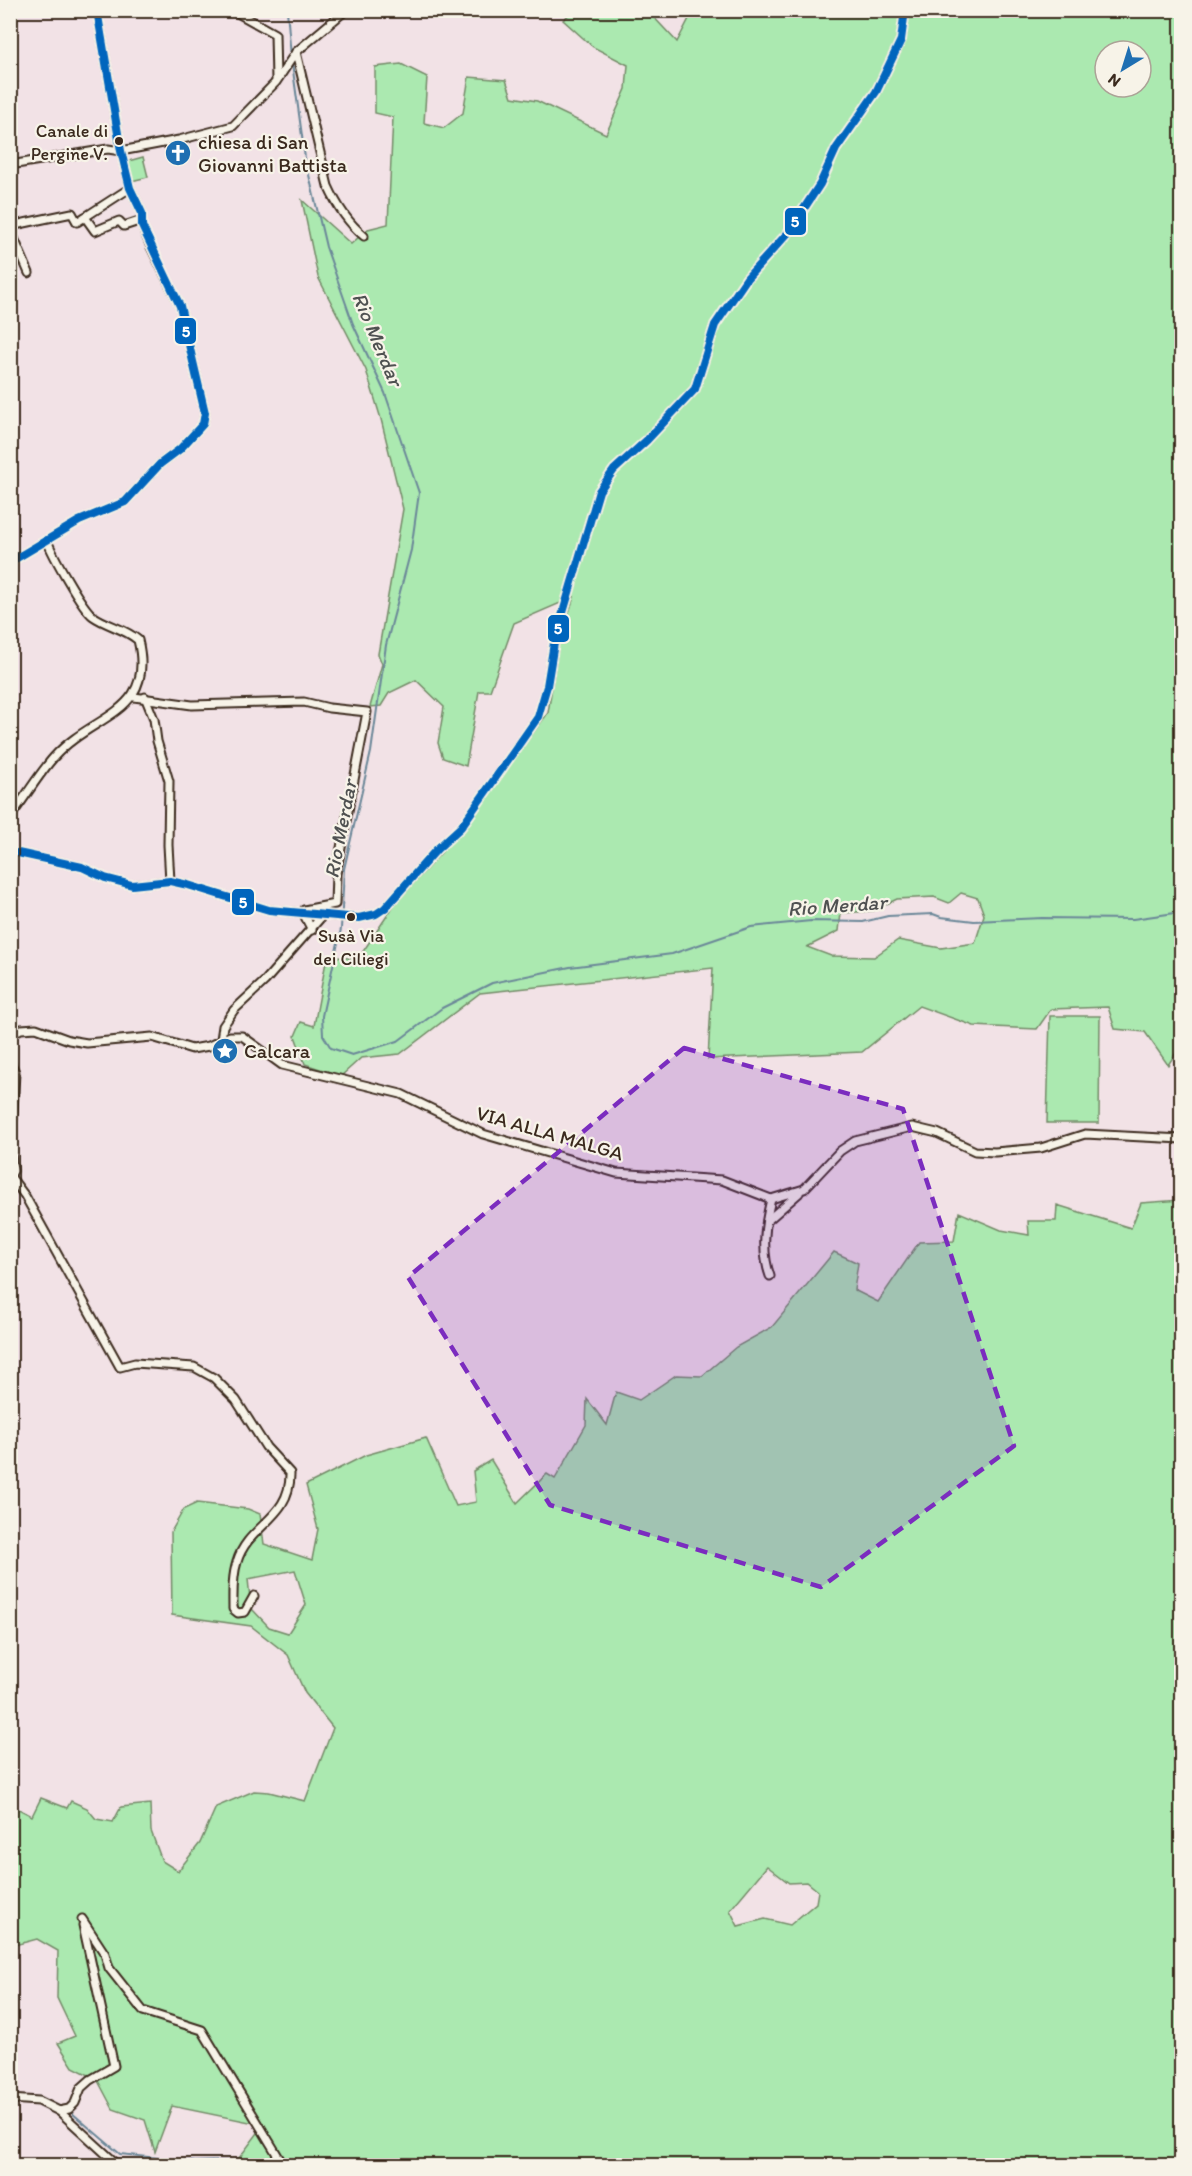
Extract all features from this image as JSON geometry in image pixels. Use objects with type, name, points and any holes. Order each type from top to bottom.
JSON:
[{"type":"street","points":[[10,562],[79,521],[125,502],[160,464],[180,449],[203,424],[205,404],[180,306],[151,247],[142,213],[130,188],[121,151],[97,10]]},
{"type":"street","points":[[232,10],[275,34],[277,42],[276,82]]},
{"type":"street","points":[[10,165],[108,149],[121,151],[146,147],[233,126],[276,82],[292,57],[346,10]]},
{"type":"street","points":[[10,864],[10,855],[18,853],[63,862],[132,885],[170,881],[252,906],[323,915],[368,917],[392,901],[437,849],[461,827],[532,726],[542,706],[554,643],[598,491],[614,470],[690,397],[700,379],[706,347],[715,325],[753,271],[788,233],[820,184],[836,149],[876,92],[901,40],[905,10]]},
{"type":"street","points":[[292,57],[328,186],[337,205],[353,227],[364,236]]},
{"type":"street","points":[[29,273],[10,228],[72,213],[77,222],[130,188]]},
{"type":"street","points":[[85,217],[95,231],[119,221],[124,226],[142,220]]},
{"type":"street","points":[[10,817],[55,756],[134,697],[141,674],[138,639],[129,631],[90,612],[71,585],[47,540]]},
{"type":"street","points":[[134,697],[192,705],[304,702],[346,711],[367,712],[336,874],[335,903],[300,912]]},
{"type":"street","points":[[145,697],[154,719],[157,741],[169,781],[170,881]]},
{"type":"street","points":[[300,912],[312,930]]},
{"type":"street","points":[[221,1039],[223,1026],[234,1010],[265,981],[323,915]]},
{"type":"street","name":"VIA ALLA MALGA","points":[[10,1035],[21,1029],[36,1028],[69,1040],[87,1043],[152,1037],[192,1049],[209,1046],[221,1039],[242,1036],[282,1065],[401,1094],[483,1134],[616,1173],[722,1180],[771,1199]]},
{"type":"street","points":[[10,1061],[15,1072],[11,1177],[25,1196],[120,1367],[135,1363],[194,1367],[214,1378],[236,1400],[266,1446],[290,1473],[291,1486],[286,1501],[251,1537],[237,1562],[233,1609],[245,1612],[254,1596]]},
{"type":"street","points":[[767,1221],[804,1189],[840,1151],[855,1141],[912,1127],[937,1133],[975,1151],[995,1152],[1041,1148],[1085,1134],[1182,1139]]},
{"type":"street","points":[[770,1276],[765,1263],[764,1236],[771,1199],[804,1189]]},
{"type":"street","points":[[59,2111],[69,2109],[75,2103],[81,2088],[114,2066],[82,1919],[105,1954],[109,1968],[143,2011],[202,2030],[284,2166]]},
{"type":"street","points":[[10,2099],[39,2101],[59,2111],[119,2166]]},
{"type":"highlighted area","points":[[684,1048],[903,1109],[1014,1446],[821,1587],[550,1505],[408,1277]]},
{"type":"green space","points":[[573,11],[648,11],[677,42],[693,11],[1181,11],[1182,1044],[1168,1065],[1145,1032],[1115,1029],[1108,1007],[1051,1009],[1037,1029],[974,1026],[919,1006],[862,1052],[708,1059],[713,968],[480,993],[400,1054],[361,1058],[341,1076],[305,1064],[295,1036],[301,1022],[314,1026],[327,956],[358,959],[395,904],[460,832],[548,713],[559,643],[574,597],[514,623],[490,691],[479,691],[466,766],[443,758],[438,743],[444,707],[416,680],[389,693],[381,706],[370,707],[382,664],[378,654],[403,509],[381,419],[366,370],[318,277],[302,200],[351,244],[368,229],[388,224],[393,117],[375,113],[375,67],[401,64],[427,77],[424,123],[444,128],[463,113],[469,77],[506,80],[512,97],[537,101],[606,134],[626,89],[628,65],[593,47],[563,20]],"holes":[[[961,893],[978,898],[984,915],[975,943],[941,948],[898,940],[874,957],[831,956],[807,947],[839,931],[841,913],[872,911],[897,899],[934,897],[949,903]]]},
{"type":"green space","points":[[143,157],[148,177],[131,181],[125,162]]},
{"type":"green space","points":[[1050,1016],[1100,1016],[1099,1123],[1047,1123]]},
{"type":"green space","points":[[1181,1200],[1181,2165],[251,2165],[239,2158],[264,2125],[172,2106],[155,2152],[145,2120],[113,2109],[97,2079],[73,2067],[58,2043],[75,2036],[57,1998],[58,1951],[37,1939],[15,1945],[11,1941],[11,1805],[32,1816],[41,1798],[67,1808],[71,1801],[87,1808],[96,1819],[113,1822],[121,1807],[150,1804],[151,1831],[162,1861],[178,1871],[200,1843],[216,1807],[254,1791],[269,1792],[305,1801],[333,1728],[305,1693],[288,1655],[251,1626],[172,1615],[171,1532],[184,1509],[197,1503],[248,1509],[260,1514],[264,1544],[312,1560],[318,1529],[306,1485],[366,1455],[426,1438],[456,1506],[476,1502],[473,1471],[491,1460],[517,1503],[547,1474],[555,1479],[586,1425],[587,1399],[607,1425],[616,1392],[639,1400],[676,1375],[702,1376],[736,1347],[772,1327],[834,1252],[858,1263],[854,1290],[878,1302],[919,1242],[954,1241],[959,1212],[1001,1230],[1029,1235],[1028,1221],[1056,1221],[1057,1205],[1131,1228],[1141,1203]],"holes":[[[295,1570],[306,1605],[288,1633],[269,1627],[251,1608],[248,1579]],[[767,1866],[789,1883],[807,1882],[818,1891],[816,1903],[790,1925],[765,1919],[738,1926],[730,1910]]]},
{"type":"waterway","name":"Rio Merdar","points":[[287,10],[291,57]]},
{"type":"waterway","name":"Rio Merdar","points":[[292,63],[305,158],[326,247],[353,324],[385,393],[419,493],[411,550],[386,645],[371,752],[344,869],[341,929],[322,1016],[323,1035],[331,1048],[352,1055],[398,1041],[442,1008],[492,983],[570,967],[672,954],[751,927],[811,921],[863,922],[888,916],[933,914],[974,921],[1042,918],[1133,919],[1182,912]]},
{"type":"waterway","points":[[72,2113],[120,2154],[195,2162],[230,2161],[243,2166]]},
{"type":"transit line","name":"5","points":[[10,562],[79,521],[125,502],[160,464],[180,449],[203,424],[205,413],[180,306],[142,226],[142,213],[130,188],[121,151],[97,10]]},
{"type":"transit line","name":"5","points":[[10,854],[18,853],[82,867],[105,878],[132,885],[170,881],[269,910],[359,918],[376,914],[385,908],[437,849],[461,827],[538,717],[547,686],[554,643],[599,491],[614,470],[647,440],[695,389],[715,325],[747,278],[788,233],[820,184],[836,149],[876,92],[901,40],[905,10]]},
{"type":"place","name":"Canale di Pergine V.","points":[[119,141]]},
{"type":"place","name":"chiesa di San Giovanni Battista","points":[[178,153]]},
{"type":"place","name":"Susà Via dei Ciliegi","points":[[351,917]]},
{"type":"place","name":"Calcara","points":[[225,1051]]}]
